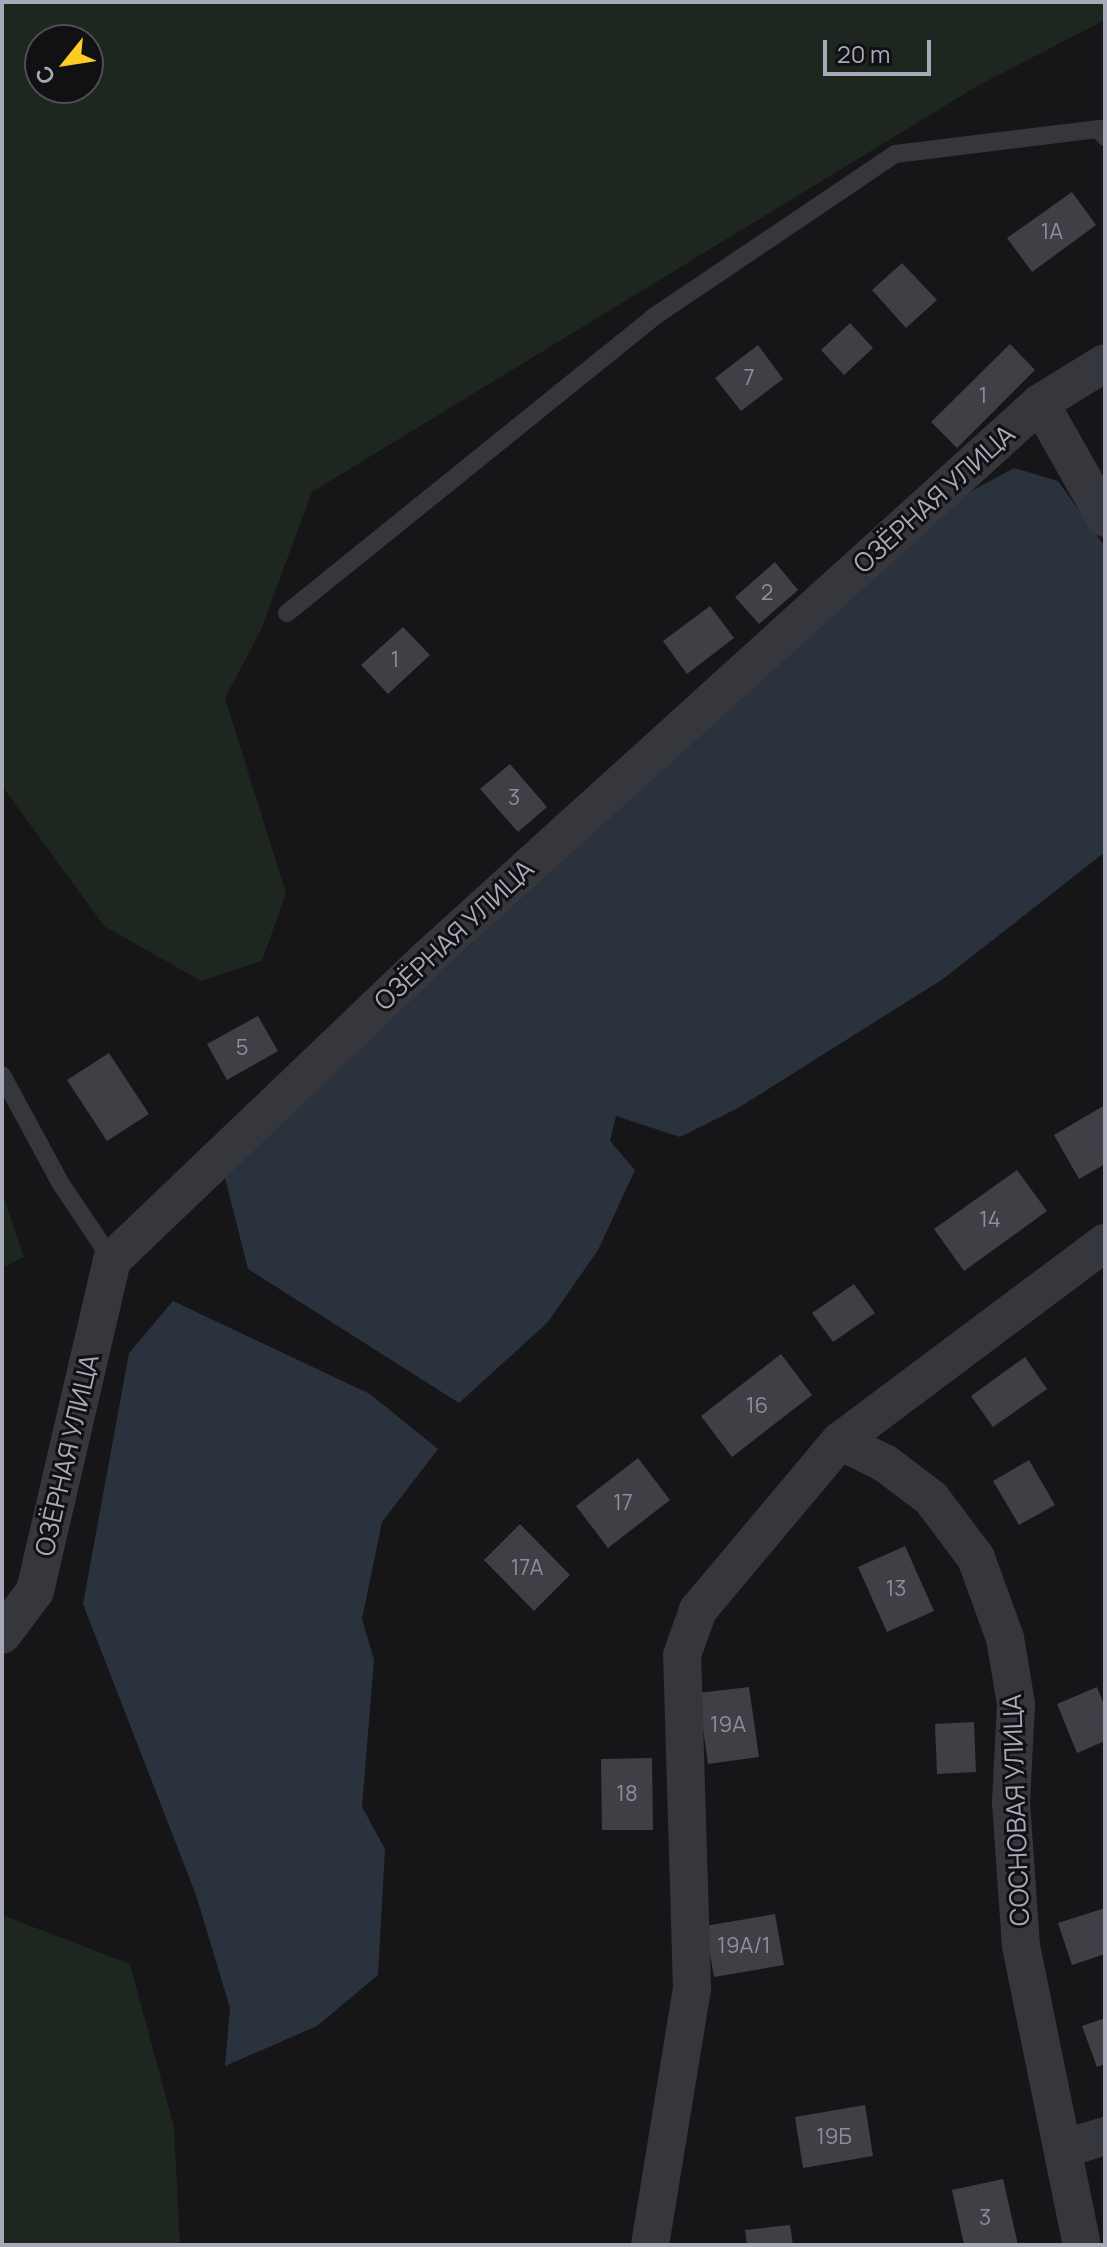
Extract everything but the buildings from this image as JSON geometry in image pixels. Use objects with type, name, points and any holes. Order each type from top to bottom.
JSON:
[{"type":"street","name":"ОЗЁРНАЯ УЛИЦА","points":[[2,1635],[35,1591],[112,1260],[439,947],[1040,403],[1105,363]]},
{"type":"street","points":[[1040,403],[1105,518]]},
{"type":"street","points":[[650,2245],[692,1988],[682,1655],[698,1610],[840,1441],[1105,1243]]},
{"type":"street","name":"СОСНОВАЯ УЛИЦА","points":[[840,1441],[886,1464],[931,1498],[976,1558],[1005,1638],[1016,1704],[1011,1803],[1021,1946],[1066,2148],[1082,2245]]},
{"type":"street","points":[[1066,2148],[1105,2136]]},
{"type":"lane","points":[[287,613],[652,318],[895,154],[1099,129],[1105,137]]},
{"type":"lane","points":[[2,1075],[61,1184],[112,1260]]},
{"type":"shaded area","points":[[2,2],[1105,2],[1105,20],[979,85],[312,492],[260,632],[225,698],[286,893],[262,961],[201,981],[104,926],[2,786]]},
{"type":"shaded area","points":[[1014,468],[1058,481],[1105,547],[1105,852],[943,979],[738,1108],[680,1137],[616,1116],[610,1141],[635,1170],[598,1250],[548,1322],[459,1403],[248,1269],[223,1170],[968,493]]},
{"type":"shaded area","points":[[2,1192],[24,1257],[2,1268]]},
{"type":"shaded area","points":[[173,1301],[370,1394],[438,1449],[382,1522],[362,1619],[374,1660],[362,1807],[385,1849],[378,1975],[317,2026],[225,2066],[230,2008],[196,1895],[83,1604],[129,1353]]},
{"type":"shaded area","points":[[2,1915],[130,1964],[174,2127],[180,2245],[2,2245]]}]
